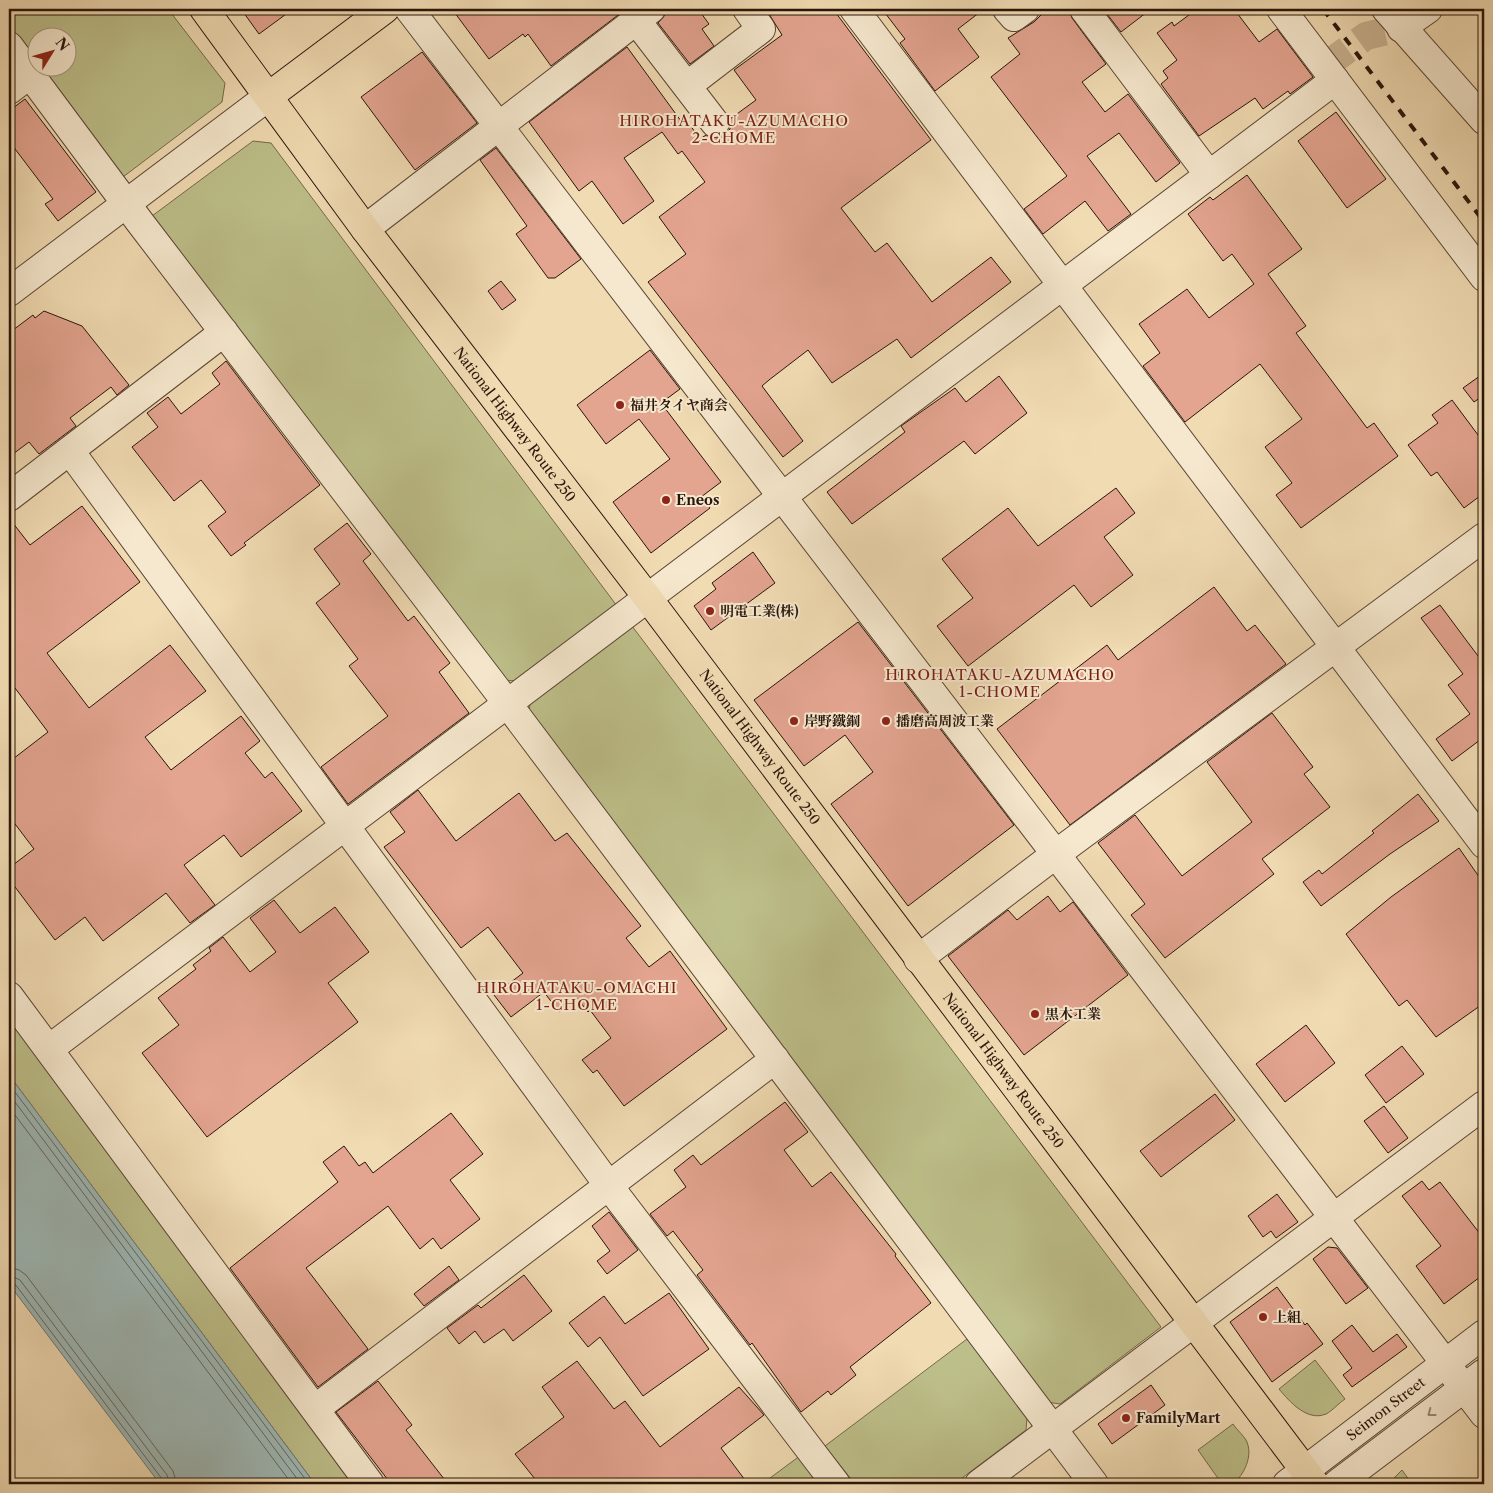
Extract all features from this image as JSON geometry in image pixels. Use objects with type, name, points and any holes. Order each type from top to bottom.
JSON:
[{"type":"main road","name":"National Highway Route 250","points":[[204,9],[365,229],[647,597],[1193,1323],[1302,1479]]},
{"type":"main road","points":[[269,96],[385,9]]},
{"type":"street","points":[[409,9],[1446,1363],[1474,1380],[1484,1414]]},
{"type":"street","points":[[688,85],[761,29],[747,9]]},
{"type":"street","points":[[854,9],[1484,844]]},
{"type":"street","points":[[1007,9],[1014,17],[1025,9]]},
{"type":"street","points":[[1084,9],[1209,175]]},
{"type":"street","points":[[1281,9],[1484,277]]},
{"type":"street","points":[[1428,9],[1394,19],[1484,120]]},
{"type":"street","points":[[365,229],[644,14],[688,85],[715,122]]},
{"type":"street","points":[[9,46],[19,82],[126,204],[507,702],[1094,1484]]},
{"type":"street","points":[[49,1049],[507,702],[1335,80]]},
{"type":"street","points":[[9,292],[269,96]]},
{"type":"street","points":[[9,497],[224,332]]},
{"type":"street","points":[[70,450],[344,827],[609,1186],[836,1484]]},
{"type":"street","points":[[918,959],[1056,854],[1484,537]]},
{"type":"street","points":[[9,996],[370,1484]]},
{"type":"street","points":[[315,1409],[775,1059]]},
{"type":"street","points":[[980,1484],[1193,1323],[1335,1219],[1484,1105]]},
{"type":"street","name":"Seimon Street","points":[[1302,1479],[1484,1334]]},
{"type":"street","points":[[1336,1484],[1474,1380]]},
{"type":"green space","points":[[9,9],[168,9],[225,83],[222,102],[123,177],[49,78],[78,78],[78,28],[28,28],[28,51],[9,25]]},
{"type":"green space","points":[[253,141],[271,143],[617,606],[516,681],[503,680],[152,216]]},
{"type":"green space","points":[[632,626],[1161,1327],[1060,1404],[1047,1402],[529,715],[530,702]]},
{"type":"green space","points":[[9,1018],[360,1484],[315,1484],[9,1075]]},
{"type":"green space","points":[[967,1339],[1027,1418],[1026,1430],[954,1484],[855,1484],[825,1446]]},
{"type":"green space","points":[[1315,1360],[1345,1399],[1328,1413],[1319,1416],[1305,1413],[1299,1409],[1279,1389]]},
{"type":"green space","points":[[1233,1424],[1246,1440],[1249,1452],[1247,1464],[1233,1484],[1222,1484],[1198,1450]]},
{"type":"green space","points":[[801,1455],[823,1484],[762,1484]]},
{"type":"green space","points":[[1402,1470],[1412,1484],[1388,1484]]},
{"type":"water","points":[[9,1075],[315,1484],[160,1484],[9,1284]]},
{"type":"building","points":[[241,9],[293,9],[259,34]]},
{"type":"building","points":[[452,9],[626,9],[551,66],[528,34],[525,37],[523,34],[489,59]]},
{"type":"building","points":[[666,9],[698,9],[709,24],[702,29],[714,46],[690,64],[658,23],[665,15]]},
{"type":"building","points":[[766,9],[833,9],[931,140],[841,208],[875,252],[887,243],[932,302],[991,257],[1011,282],[911,358],[897,339],[832,383],[808,350],[762,386],[803,441],[783,457],[648,282],[686,254],[659,217],[705,182],[682,151],[678,154],[662,132],[624,158],[654,201],[623,224],[592,181],[579,191],[529,122],[627,47],[681,121],[685,118],[700,139],[706,135],[717,138],[724,136],[730,129],[730,119],[756,100],[734,70],[782,35]]},
{"type":"building","points":[[882,9],[984,9],[958,29],[979,57],[935,91],[900,43],[905,39]]},
{"type":"building","points":[[1047,9],[1069,9],[1072,18],[1106,64],[1082,82],[1105,112],[1128,94],[1180,163],[1156,182],[1119,133],[1087,156],[1131,214],[1108,231],[1085,201],[1043,234],[1024,209],[1067,176],[991,77],[1020,54],[1008,38],[1034,22]]},
{"type":"building","points":[[1103,9],[1151,9],[1121,32]]},
{"type":"building","points":[[1197,9],[1234,9],[1259,42],[1277,29],[1313,77],[1290,94],[1288,91],[1263,109],[1255,98],[1199,136],[1161,84],[1168,78],[1163,71],[1177,60],[1157,33],[1172,22],[1174,26]]},
{"type":"building","points":[[422,52],[477,123],[415,170],[361,97]]},
{"type":"building","points":[[25,99],[96,192],[58,221],[45,204],[53,199],[9,141],[9,111]]},
{"type":"building","points":[[1336,112],[1386,179],[1347,208],[1298,141]]},
{"type":"building","points":[[496,148],[581,259],[555,278],[548,278],[516,234],[527,226],[480,160]]},
{"type":"building","points":[[1247,175],[1302,249],[1268,274],[1306,326],[1296,333],[1367,428],[1374,423],[1398,456],[1301,528],[1276,495],[1292,483],[1265,447],[1302,419],[1260,364],[1185,422],[1143,366],[1160,353],[1139,324],[1187,289],[1209,318],[1254,284],[1232,254],[1223,261],[1188,214],[1210,197],[1213,200]]},
{"type":"building","points":[[501,281],[516,300],[502,310],[488,291]]},
{"type":"building","points":[[44,311],[82,326],[129,385],[117,395],[111,387],[70,418],[76,426],[39,454],[29,442],[9,457],[9,333],[33,315],[35,318]]},
{"type":"building","points":[[650,350],[680,389],[661,403],[721,482],[701,497],[710,508],[651,553],[613,502],[670,459],[639,419],[606,444],[577,405]]},
{"type":"building","points":[[226,361],[320,485],[244,543],[246,545],[231,556],[208,526],[226,512],[201,480],[174,501],[132,447],[158,427],[147,413],[168,397],[181,414],[220,384],[212,373]]},
{"type":"building","points":[[1484,373],[1484,395],[1474,402],[1463,388]]},
{"type":"building","points":[[999,376],[1027,413],[975,454],[964,441],[852,524],[827,492],[905,432],[901,426],[955,388],[966,402]]},
{"type":"building","points":[[1452,400],[1484,443],[1484,493],[1464,508],[1437,472],[1431,476],[1408,445],[1438,423],[1432,415]]},
{"type":"building","points":[[1116,488],[1135,513],[1104,537],[1133,575],[1091,607],[1074,585],[968,666],[937,626],[973,598],[942,559],[1008,508],[1038,546]]},
{"type":"building","points":[[82,506],[140,582],[47,653],[89,708],[170,645],[206,691],[145,737],[171,770],[241,716],[260,741],[245,753],[265,778],[272,772],[302,811],[241,857],[224,835],[184,865],[215,905],[190,923],[166,893],[103,941],[85,917],[55,940],[9,879],[9,868],[34,849],[9,816],[9,762],[48,732],[9,680],[9,518],[30,545]]},
{"type":"building","points":[[347,523],[371,554],[363,561],[408,621],[414,616],[450,663],[439,672],[469,713],[348,804],[321,767],[388,716],[349,666],[358,659],[316,603],[340,584],[314,549]]},
{"type":"building","points":[[753,552],[775,583],[711,630],[694,606],[716,589],[712,583]]},
{"type":"building","points":[[1214,587],[1247,631],[1255,625],[1286,664],[1070,825],[997,729],[1107,645],[1118,660]]},
{"type":"building","points":[[1440,605],[1484,664],[1484,737],[1452,761],[1436,739],[1470,714],[1448,685],[1463,674],[1421,618]]},
{"type":"building","name":"播磨高周波工業","points":[[858,622],[1014,825],[908,906],[831,804],[873,772],[845,735],[804,766],[754,700]]},
{"type":"building","points":[[1272,713],[1313,767],[1304,774],[1330,807],[1262,859],[1274,874],[1165,958],[1131,915],[1145,904],[1098,843],[1135,815],[1182,876],[1252,822],[1207,762]]},
{"type":"building","points":[[418,790],[456,841],[519,793],[555,841],[567,833],[641,926],[626,938],[649,967],[670,951],[727,1029],[624,1106],[597,1070],[593,1073],[582,1060],[611,1038],[590,1010],[588,1012],[577,998],[559,1012],[544,992],[511,1017],[494,995],[523,973],[488,927],[461,948],[384,847],[405,832],[390,812]]},
{"type":"building","points":[[1418,794],[1439,821],[1390,854],[1321,906],[1303,882],[1319,870],[1322,874],[1374,833],[1372,831]]},
{"type":"building","points":[[1459,848],[1484,884],[1484,1003],[1436,1037],[1407,1000],[1399,1006],[1346,934],[1391,897]]},
{"type":"building","name":"黒木工業","points":[[1048,896],[1060,912],[1073,902],[1128,975],[1024,1055],[948,956],[1008,910],[1017,920]]},
{"type":"building","points":[[274,900],[300,933],[335,907],[369,952],[328,983],[358,1022],[207,1137],[142,1053],[179,1025],[158,998],[196,969],[193,965],[211,951],[209,948],[223,937],[250,972],[276,952],[250,918]]},
{"type":"building","points":[[1306,1025],[1335,1063],[1285,1102],[1256,1064]]},
{"type":"building","points":[[1402,1046],[1424,1074],[1386,1103],[1365,1075]]},
{"type":"building","points":[[1215,1094],[1235,1120],[1161,1177],[1140,1151]]},
{"type":"building","points":[[785,1102],[808,1132],[784,1150],[812,1187],[831,1172],[896,1254],[895,1256],[931,1303],[850,1367],[856,1375],[831,1395],[828,1391],[801,1412],[752,1343],[750,1345],[697,1275],[703,1270],[673,1231],[667,1236],[650,1214],[686,1187],[674,1170],[693,1155],[701,1165]]},
{"type":"building","points":[[1384,1106],[1408,1138],[1388,1153],[1364,1121]]},
{"type":"building","points":[[451,1113],[483,1154],[450,1180],[480,1219],[441,1249],[433,1238],[420,1249],[388,1206],[306,1268],[368,1349],[318,1387],[230,1268],[338,1182],[323,1162],[344,1146],[359,1166],[365,1162],[373,1173]]},
{"type":"building","points":[[1422,1181],[1429,1190],[1440,1182],[1484,1239],[1484,1274],[1444,1304],[1416,1266],[1441,1246],[1402,1196]]},
{"type":"building","points":[[1277,1194],[1298,1222],[1276,1238],[1271,1231],[1263,1237],[1248,1216]]},
{"type":"building","points":[[609,1212],[638,1250],[607,1274],[597,1261],[610,1251],[592,1226]]},
{"type":"building","points":[[1328,1247],[1337,1248],[1368,1288],[1346,1304],[1313,1259]]},
{"type":"building","points":[[449,1266],[459,1280],[424,1306],[414,1294]]},
{"type":"building","points":[[524,1275],[552,1311],[513,1341],[504,1329],[484,1343],[475,1331],[459,1344],[447,1328],[478,1305],[481,1308]]},
{"type":"building","points":[[1277,1287],[1305,1325],[1307,1323],[1323,1344],[1272,1382],[1230,1322]]},
{"type":"building","points":[[669,1293],[709,1349],[643,1396],[600,1337],[588,1347],[569,1323],[604,1296],[625,1324]]},
{"type":"building","points":[[1352,1325],[1373,1352],[1397,1334],[1407,1347],[1352,1387],[1343,1375],[1352,1368],[1332,1341]]},
{"type":"building","points":[[577,1361],[614,1409],[625,1401],[660,1447],[739,1387],[764,1415],[721,1448],[748,1484],[539,1484],[515,1454],[564,1417],[542,1387]]},
{"type":"building","points":[[378,1381],[412,1425],[406,1430],[448,1484],[391,1484],[336,1412]]},
{"type":"building","points":[[1151,1385],[1165,1405],[1112,1444],[1098,1424]]},
{"type":"tunnel","points":[[1325,66],[1366,36],[1401,28]]},
{"type":"railway","points":[[1323,9],[1484,222]]},
{"type":"place","name":"福井タイヤ商会","points":[[620,405]]},
{"type":"place","name":"Eneos","points":[[666,500]]},
{"type":"place","name":"明電工業(株)","points":[[710,611]]},
{"type":"place","name":"岸野鐵鋼","points":[[794,721]]},
{"type":"place","name":"播磨高周波工業","points":[[886,721]]},
{"type":"place","name":"黒木工業","points":[[1035,1014]]},
{"type":"place","name":"上組","points":[[1263,1317]]},
{"type":"place","name":"FamilyMart","points":[[1126,1418]]},
{"type":"district","name":"HIROHATAKU-AZUMACHO 2-CHOME","points":[[734,128]]},
{"type":"district","name":"HIROHATAKU-AZUMACHO 1-CHOME","points":[[1000,682]]},
{"type":"district","name":"HIROHATAKU-OMACHI 1-CHOME","points":[[577,996]]}]
